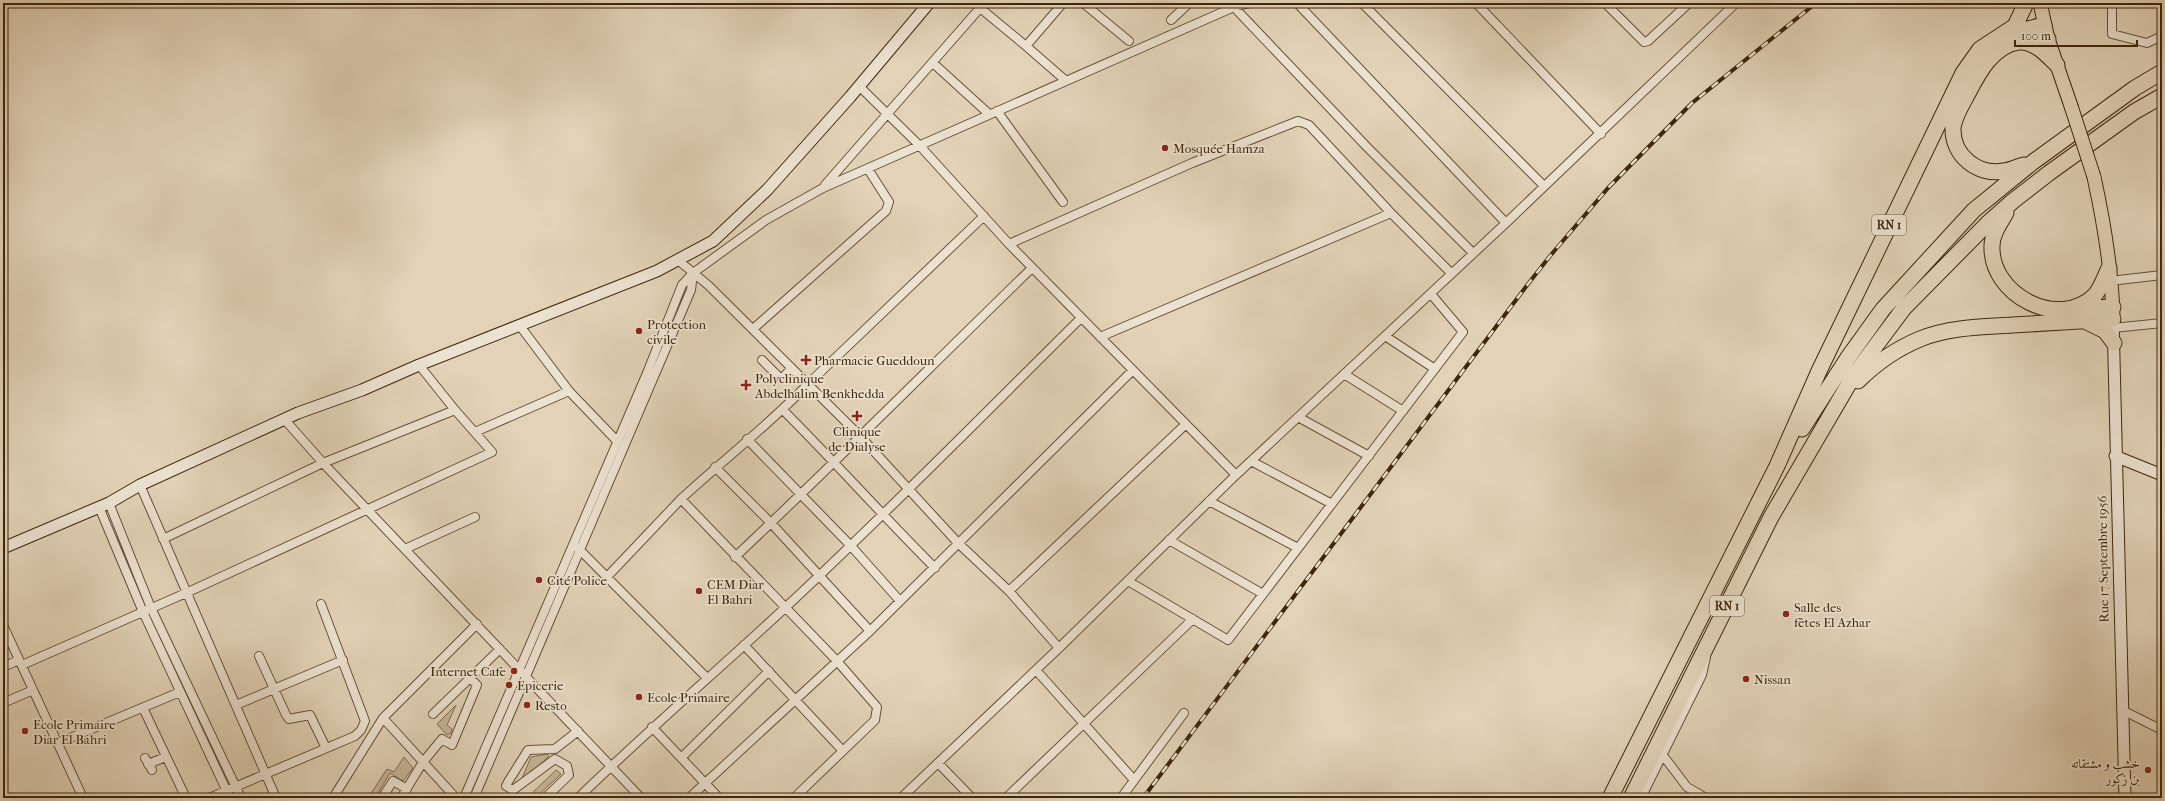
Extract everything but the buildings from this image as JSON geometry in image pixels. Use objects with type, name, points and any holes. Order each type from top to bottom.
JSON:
[{"type":"highway","name":"RN 1","points":[[1610,798],[1777,466],[1819,371],[1963,73],[1980,49],[2015,26],[2026,3]]},
{"type":"highway","points":[[2002,35],[2044,24]]},
{"type":"highway","points":[[2033,162],[2003,172],[1983,170],[1964,159],[1954,145],[1953,127],[1960,108],[1980,72],[1992,57],[2007,46],[2020,42],[2048,39]]},
{"type":"highway","points":[[2020,42],[2033,45],[2043,51],[2057,65]]},
{"type":"highway","points":[[1777,466],[1847,359],[1883,309],[1974,210],[2033,162],[2135,88],[2162,72]]},
{"type":"highway","points":[[1828,418],[1854,375],[1904,308],[2013,201],[2134,112],[2162,96]]},
{"type":"highway","points":[[2013,201],[1996,229],[1992,246],[1995,264],[2003,282],[2017,295],[2036,306],[2051,309],[2068,309],[2113,324]]},
{"type":"highway","points":[[2068,309],[2085,302],[2095,294],[2110,274]]},
{"type":"highway","name":"RN 1","points":[[1631,798],[1771,517],[1828,418],[1855,384],[1875,365],[1897,350],[1921,338],[1950,330],[1974,327],[2084,321],[2113,324]]},
{"type":"highway","points":[[2084,321],[2099,327],[2113,324]]},
{"type":"main road","points":[[2040,3],[2048,39],[2094,177],[2103,220],[2110,274],[2113,324]]},
{"type":"street","points":[[3,548],[104,505],[140,485],[298,413],[362,390],[419,365],[520,326],[679,260],[713,241],[729,228],[767,190],[859,86],[929,3]]},
{"type":"street","points":[[1026,46],[1063,3]]},
{"type":"street","points":[[1083,3],[1129,41]]},
{"type":"street","points":[[1172,20],[1189,3]]},
{"type":"street","points":[[464,798],[647,373],[682,285],[693,273],[766,220],[823,188],[920,146],[1234,4],[1249,3]]},
{"type":"street","points":[[1297,3],[1506,223]]},
{"type":"street","points":[[1362,3],[1544,186]]},
{"type":"street","points":[[1476,3],[1601,134]]},
{"type":"street","points":[[1605,3],[1644,42],[1648,41],[1689,3]]},
{"type":"street","points":[[902,798],[1060,648],[1236,475],[1601,134],[1736,3]]},
{"type":"street","points":[[2112,3],[2112,34],[2147,43],[2162,36]]},
{"type":"street","points":[[1234,4],[1367,147],[1473,253]]},
{"type":"street","points":[[823,188],[933,63],[977,6],[1065,80]]},
{"type":"street","points":[[933,63],[989,114]]},
{"type":"street","points":[[859,86],[920,146],[1032,268],[1236,475]]},
{"type":"street","points":[[997,110],[1063,202]]},
{"type":"street","points":[[1009,244],[1192,164],[1298,121],[1309,125],[1451,274]]},
{"type":"street","points":[[753,329],[886,211],[889,202],[868,169]]},
{"type":"street","points":[[1100,338],[1392,213]]},
{"type":"street","points":[[606,578],[681,499],[747,439],[783,410],[808,384],[984,216]]},
{"type":"street","points":[[679,260],[753,329],[791,369],[808,384],[859,436],[958,544],[1009,591],[1060,648]]},
{"type":"street","points":[[735,557],[801,495],[859,436],[1032,268]]},
{"type":"street","points":[[474,798],[692,290],[693,273]]},
{"type":"street","points":[[2110,274],[2162,275]]},
{"type":"street","points":[[1128,581],[1228,640],[1463,332],[1431,294]]},
{"type":"street","points":[[580,797],[652,727],[785,608],[851,546],[1081,318]]},
{"type":"street","points":[[2113,324],[2162,323]]},
{"type":"street","name":"Rue 17 Septembre 1956","points":[[2113,324],[2115,456],[2125,798]]},
{"type":"street","points":[[520,326],[569,391],[617,441]]},
{"type":"street","points":[[1385,336],[1435,369]]},
{"type":"street","points":[[762,360],[781,379],[791,369]]},
{"type":"street","points":[[3,668],[143,612],[492,452],[455,410],[419,365]]},
{"type":"street","points":[[689,798],[870,631],[1132,371]]},
{"type":"street","points":[[1344,374],[1403,411]]},
{"type":"street","points":[[475,432],[569,391]]},
{"type":"street","points":[[163,539],[323,463],[455,410]]},
{"type":"street","points":[[783,410],[834,461],[882,516],[935,568]]},
{"type":"street","points":[[1298,417],[1369,456]]},
{"type":"street","points":[[285,420],[323,463],[526,675],[641,798]]},
{"type":"street","points":[[1009,591],[1186,424]]},
{"type":"street","points":[[747,439],[851,546],[900,601]]},
{"type":"street","points":[[2115,456],[2162,476]]},
{"type":"street","points":[[1252,461],[1332,504]]},
{"type":"street","points":[[715,467],[771,523],[870,631]]},
{"type":"street","points":[[140,485],[276,798]]},
{"type":"street","points":[[681,499],[837,662],[876,707],[875,720],[794,798]]},
{"type":"street","points":[[1209,502],[1298,548]]},
{"type":"street","points":[[104,505],[151,608],[236,786],[240,798]]},
{"type":"street","points":[[104,505],[143,612],[229,794]]},
{"type":"street","points":[[405,549],[475,517]]},
{"type":"street","points":[[1169,540],[1263,594]]},
{"type":"street","points":[[574,542],[579,551],[707,678]]},
{"type":"street","points":[[209,798],[229,794],[236,786],[355,736],[361,730],[365,721],[321,604]]},
{"type":"street","points":[[1006,798],[1193,619]]},
{"type":"street","points":[[333,798],[383,718],[477,624]]},
{"type":"street","points":[[3,626],[84,798]]},
{"type":"street","points":[[1641,798],[1702,675],[1709,641]]},
{"type":"street","points":[[744,645],[844,751]]},
{"type":"street","points":[[433,714],[500,649]]},
{"type":"street","points":[[259,656],[289,719],[310,715],[326,748]]},
{"type":"street","points":[[236,705],[343,660]]},
{"type":"street","points":[[1036,670],[1134,780]]},
{"type":"street","points":[[682,757],[769,671]]},
{"type":"street","points":[[382,798],[393,781],[406,794],[423,762],[442,740],[452,745],[477,685],[470,678]]},
{"type":"street","points":[[3,703],[33,690]]},
{"type":"street","points":[[58,743],[180,692]]},
{"type":"street","points":[[143,708],[186,798]]},
{"type":"street","points":[[2122,710],[2162,730]]},
{"type":"street","points":[[1121,798],[1184,713]]},
{"type":"street","points":[[383,718],[456,798]]},
{"type":"street","points":[[652,727],[682,757],[719,798]]},
{"type":"street","points":[[555,759],[513,790],[506,786],[528,750],[555,749],[578,731]]},
{"type":"street","points":[[555,749],[555,759]]},
{"type":"street","points":[[1662,754],[1687,787],[1706,798]]},
{"type":"street","points":[[148,764],[166,757]]},
{"type":"street","points":[[546,798],[569,775],[568,766],[555,759]]},
{"type":"street","points":[[938,763],[972,798]]},
{"type":"shaded area","points":[[456,705],[447,725],[452,729],[451,733],[447,735],[437,724]]},
{"type":"shaded area","points":[[547,754],[549,756],[520,783],[531,757]]},
{"type":"shaded area","points":[[404,757],[413,768],[403,781],[390,773],[375,798],[368,798],[387,769],[394,772]]},
{"type":"shaded area","points":[[556,770],[561,774],[535,798],[527,798]]},
{"type":"railway","points":[[1143,798],[1550,256],[1608,188],[1692,103],[1816,3]]},
{"type":"place","name":"Mosquée Hamza","points":[[1165,148]]},
{"type":"place","name":"Protection civile","points":[[639,331]]},
{"type":"place","name":"Pharmacie Gueddoun","points":[[806,360]]},
{"type":"place","name":"Polyclinique Abdelhalim Benkhedda","points":[[746,385]]},
{"type":"place","name":"Clinique de Dialyse","points":[[857,416]]},
{"type":"place","name":"Cité Police","points":[[539,580]]},
{"type":"place","name":"CEM Diar El Bahri","points":[[699,591]]},
{"type":"place","name":"Salle des fêtes El Azhar","points":[[1786,614]]},
{"type":"place","name":"Internet Cafe","points":[[514,671]]},
{"type":"place","name":"Nissan","points":[[1746,679]]},
{"type":"place","name":"Epicerie","points":[[509,685]]},
{"type":"place","name":"Ecole Primaire","points":[[639,697]]},
{"type":"place","name":"Resto","points":[[527,705]]},
{"type":"place","name":"Ecole Primaire Diar El Bahri","points":[[25,731]]},
{"type":"place","name":"خشب و مشتقاته بن زكور","points":[[2148,770]]}]
